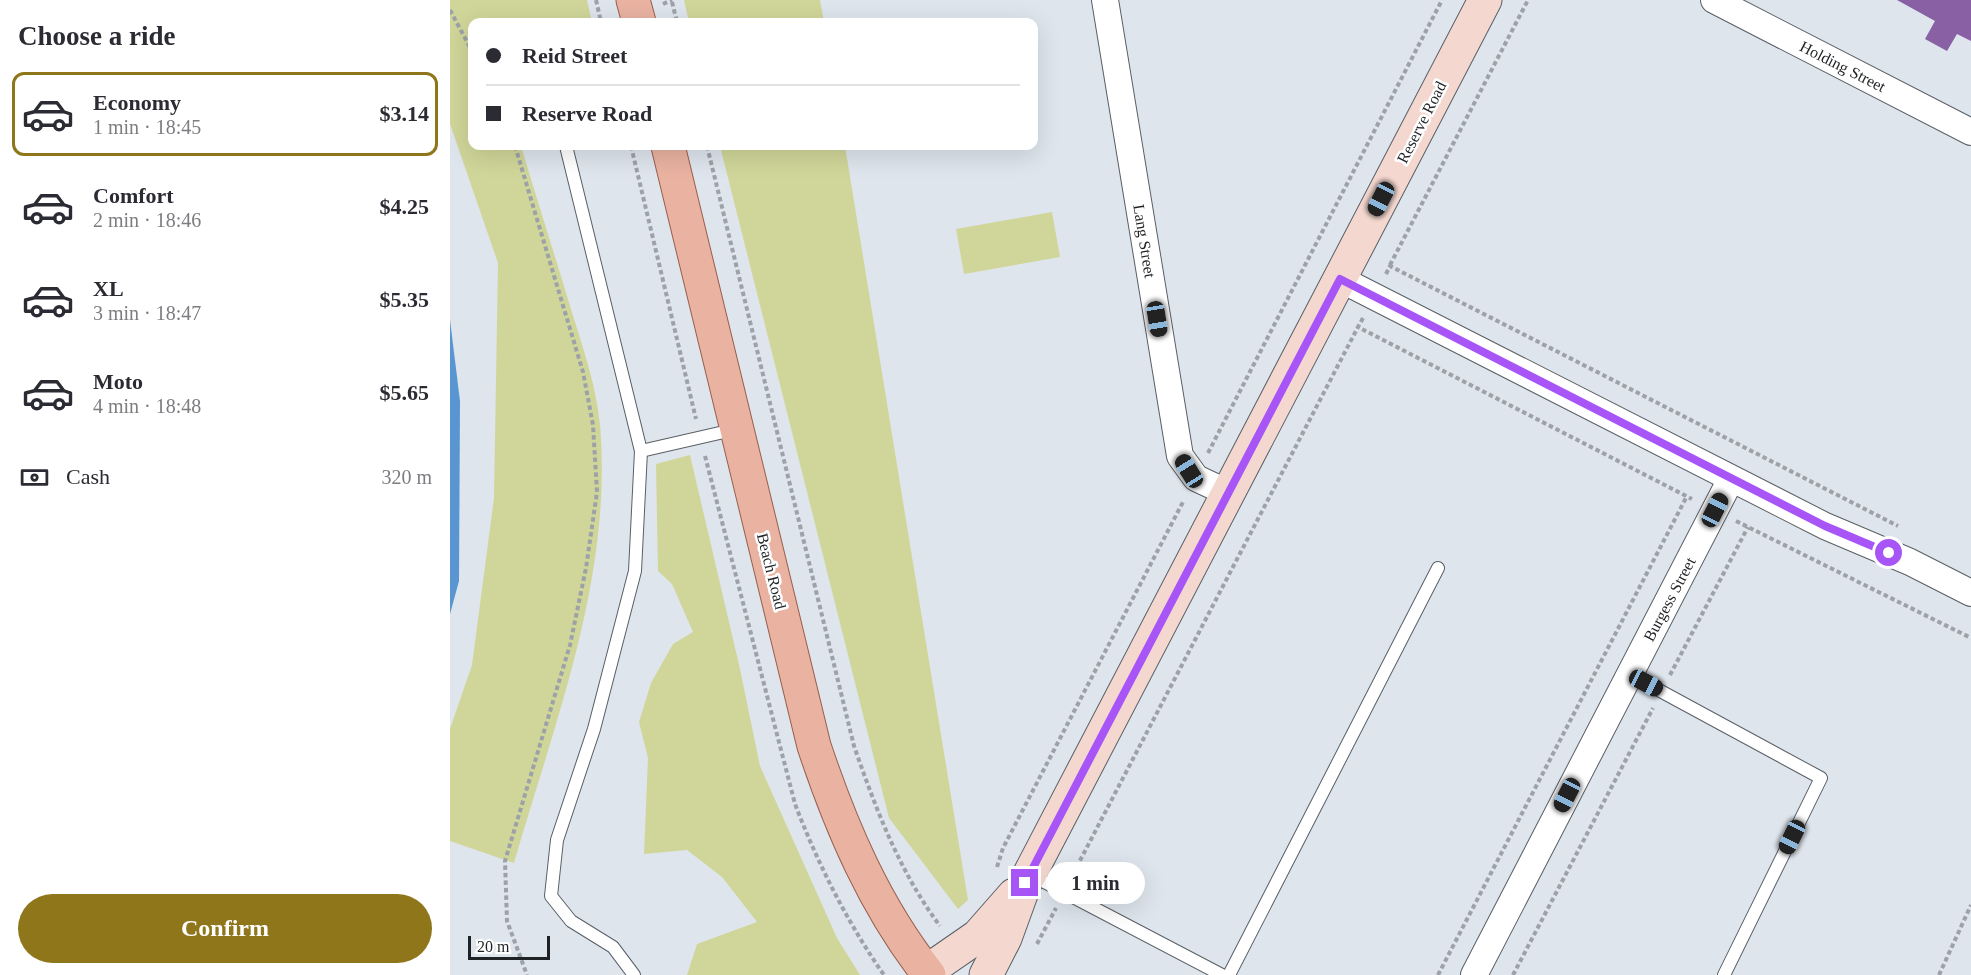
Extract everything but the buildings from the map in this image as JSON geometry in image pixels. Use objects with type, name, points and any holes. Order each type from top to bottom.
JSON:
[{"type":"main road","points":[[633,0],[638,18]]},
{"type":"main road","name":"Beach Road","points":[[669,150],[814,746],[841,822],[875,893],[928,974]]},
{"type":"street","name":"Lang Street","points":[[1105,0],[1180,456],[1196,478],[1228,493]]},
{"type":"street","name":"Reserve Road","points":[[986,975],[1005,939],[1028,879],[1485,0]]},
{"type":"street","name":"Holding Street","points":[[1714,0],[1971,132]]},
{"type":"street","points":[[1340,279],[1731,479],[1971,593]]},
{"type":"street","name":"Burgess Street","points":[[1474,975],[1731,479]]},
{"type":"street","name":"Reserve Road","points":[[928,974],[978,936],[1028,879]]},
{"type":"lane","points":[[567,150],[641,451],[635,571],[594,729],[557,840],[551,896],[571,921],[613,947],[634,975]]},
{"type":"lane","points":[[641,451],[737,429]]},
{"type":"lane","points":[[1228,975],[1438,568]]},
{"type":"lane","points":[[1629,674],[1821,778],[1724,975]]},
{"type":"lane","points":[[1028,879],[1064,892],[1222,975]]},
{"type":"path","points":[[596,0],[600,18]]},
{"type":"path","points":[[1390,266],[1528,0]]},
{"type":"path","points":[[672,2],[676,18]]},
{"type":"path","points":[[450,10],[468,44]]},
{"type":"path","points":[[515,150],[583,372],[593,425],[597,492],[586,568],[570,645],[505,861],[507,921],[527,975]]},
{"type":"path","points":[[708,150],[854,746],[879,817],[919,898],[941,927]]},
{"type":"path","points":[[1032,954],[1358,327]]},
{"type":"path","points":[[1438,975],[1687,496]]},
{"type":"path","points":[[1513,975],[1748,526]]},
{"type":"path","points":[[1939,975],[1971,905]]},
{"type":"green space","points":[[450,0],[587,0],[591,18],[468,18],[468,150],[522,150],[588,365],[600,425],[602,481],[598,537],[589,592],[563,702],[514,863],[450,841],[450,729],[472,665],[494,498],[498,263],[450,124]]},
{"type":"green space","points":[[684,0],[820,0],[823,18],[688,18]]},
{"type":"green space","points":[[721,150],[846,150],[968,900],[958,909],[889,818]]},
{"type":"green space","points":[[1052,212],[1060,257],[964,274],[956,229]]},
{"type":"green space","points":[[690,455],[760,766],[837,938],[860,975],[687,975],[697,944],[757,922],[722,877],[687,850],[644,854],[648,758],[639,722],[651,683],[673,644],[693,632],[672,584],[658,571],[656,464]]},
{"type":"water","points":[[450,320],[460,401],[459,581],[450,614]]},
{"type":"route","points":[[1025,883],[1340,279],[1825,526],[1889,553]]}]
